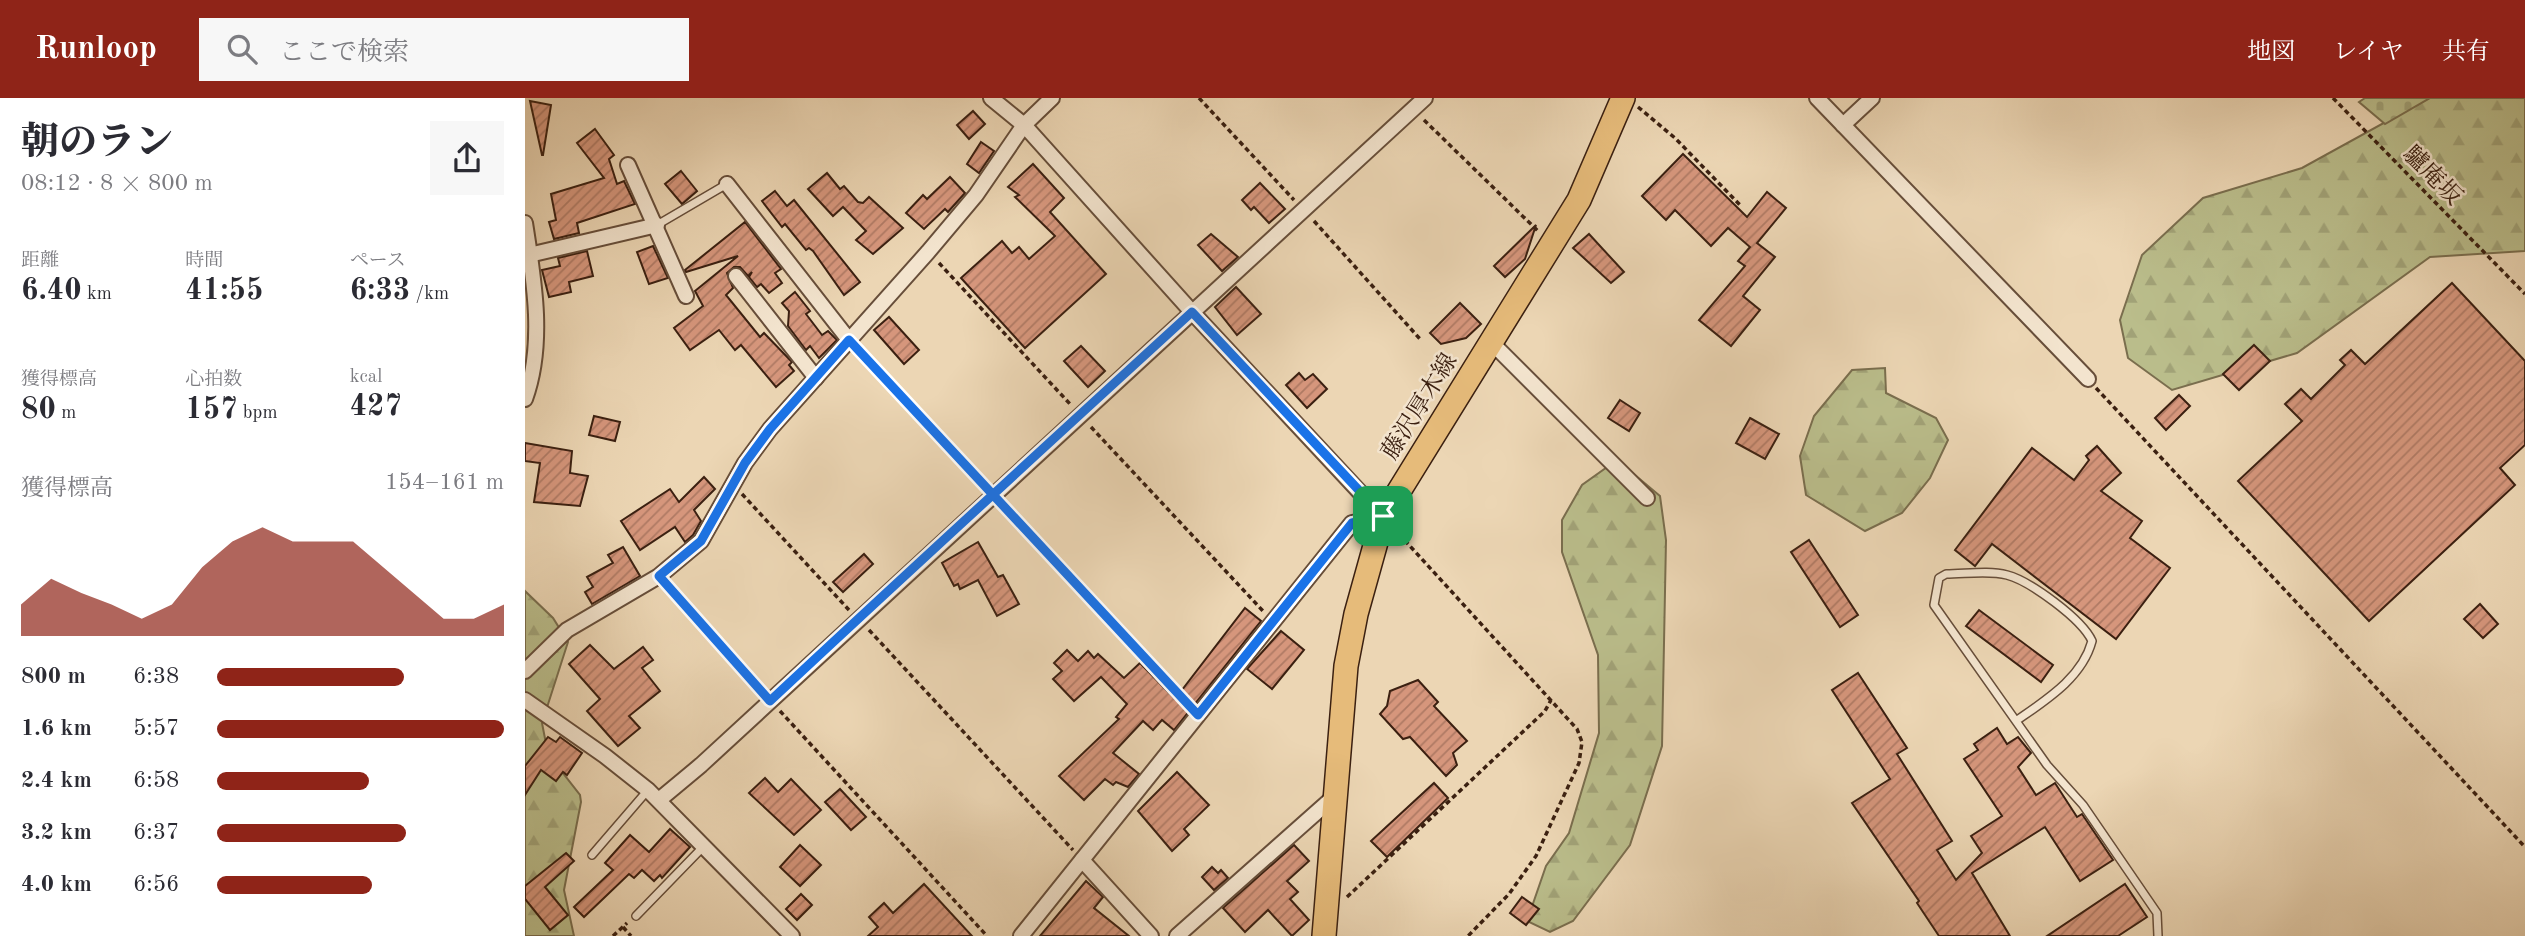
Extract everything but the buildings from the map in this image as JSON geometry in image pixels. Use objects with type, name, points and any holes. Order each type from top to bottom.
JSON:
[{"type":"main road","name":"藤沢厚木線","points":[[1324,936],[1346,666],[1359,602],[1383,516],[1579,200],[1621,102]]},
{"type":"street","points":[[991,98],[1024,125],[1192,312],[1383,516]]},
{"type":"street","points":[[525,671],[567,630],[659,576],[701,541],[745,463],[770,429],[928,252],[976,195],[1024,125],[1052,98]]},
{"type":"street","points":[[653,795],[770,701],[1425,98]]},
{"type":"street","points":[[1817,98],[2088,379]]},
{"type":"street","points":[[1843,125],[1872,98]]},
{"type":"street","points":[[628,164],[686,296]]},
{"type":"street","points":[[727,184],[849,340]]},
{"type":"street","points":[[525,223],[537,333],[535,360],[525,399]]},
{"type":"street","points":[[529,255],[657,225]]},
{"type":"street","points":[[736,276],[817,378]]},
{"type":"street","points":[[1490,341],[1647,498]]},
{"type":"street","points":[[1021,936],[1352,523],[1383,516]]},
{"type":"street","points":[[525,699],[653,795],[792,936]]},
{"type":"street","points":[[1177,936],[1337,794]]},
{"type":"street","points":[[1082,860],[1151,936]]},
{"type":"lane","points":[[657,225],[727,184]]},
{"type":"lane","points":[[2016,721],[2052,696],[2087,659],[2092,641],[2087,629],[2027,583],[2005,574],[1946,574],[1939,579],[1934,605],[2047,765],[2083,805],[2157,913],[2158,936]]},
{"type":"lane","points":[[592,855],[653,795]]},
{"type":"lane","points":[[636,916],[703,847]]},
{"type":"path","name":"驢庵坂","points":[[2333,98],[2510,275],[2525,294]]},
{"type":"path","points":[[1621,102],[1675,138],[1740,205]]},
{"type":"path","points":[[1413,109],[1553,245]]},
{"type":"path","points":[[928,252],[1275,622]]},
{"type":"path","points":[[849,340],[1198,715]]},
{"type":"path","points":[[2088,379],[2525,847]]},
{"type":"path","points":[[734,485],[1082,860]]},
{"type":"path","points":[[1383,516],[1577,729],[1582,742],[1579,763],[1523,878],[1468,936]]},
{"type":"path","points":[[659,576],[770,701],[987,936]]},
{"type":"path","points":[[1327,902],[1346,898],[1545,711],[1551,700]]},
{"type":"path","points":[[613,936],[636,916]]},
{"type":"path","points":[[623,928],[631,936]]},
{"type":"green space","points":[[2365,98],[2430,98],[2385,124],[2359,102]]},
{"type":"green space","points":[[2429,98],[2525,98],[2525,251],[2430,257],[2297,353],[2172,390],[2128,358],[2120,320],[2142,255],[2203,198],[2302,168]]},
{"type":"green space","points":[[1885,368],[1886,393],[1936,418],[1948,440],[1930,478],[1902,513],[1865,531],[1806,495],[1800,456],[1814,416],[1852,370]]},
{"type":"green space","points":[[1617,460],[1660,496],[1666,540],[1662,746],[1630,845],[1573,921],[1550,932],[1527,921],[1546,866],[1569,833],[1599,733],[1598,655],[1562,552],[1562,520],[1582,485]]},
{"type":"green space","points":[[525,591],[553,618],[568,642],[542,723],[548,754],[580,795],[581,802],[564,890],[574,936],[525,936]]},
{"type":"route","points":[[1383,516],[1192,312],[993,497],[770,701],[680,603],[659,576],[701,541],[711,528],[745,463],[770,429],[849,340],[993,497],[1198,715],[1352,523],[1383,516]]}]
